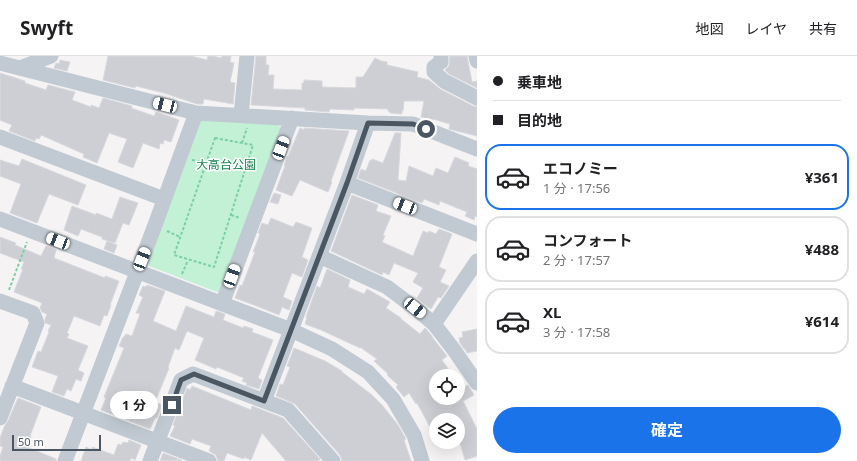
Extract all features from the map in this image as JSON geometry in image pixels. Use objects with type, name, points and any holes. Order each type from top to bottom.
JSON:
[{"type":"street","points":[[241,115],[248,56]]},
{"type":"street","points":[[441,56],[441,62],[434,67],[434,72],[444,81],[477,98]]},
{"type":"street","points":[[476,56],[477,61]]},
{"type":"street","points":[[20,68],[47,57]]},
{"type":"street","points":[[0,64],[196,113],[368,123],[413,124],[477,149]]},
{"type":"street","points":[[65,461],[196,113]]},
{"type":"street","points":[[222,304],[292,118]]},
{"type":"street","points":[[264,401],[347,183],[368,123]]},
{"type":"street","points":[[0,137],[164,199]]},
{"type":"street","points":[[347,183],[477,234]]},
{"type":"street","points":[[0,219],[291,330],[332,349],[368,372],[393,399],[414,435],[422,461]]},
{"type":"street","points":[[319,256],[388,287],[434,324],[477,383]]},
{"type":"street","points":[[434,324],[477,261]]},
{"type":"street","points":[[0,418],[37,323],[33,313],[2,302]]},
{"type":"street","points":[[150,461],[181,380],[194,374],[288,410],[333,461]]},
{"type":"street","points":[[12,386],[209,461]]},
{"type":"path","points":[[215,138],[253,145],[214,267],[188,259],[174,255],[215,138]]},
{"type":"path","points":[[2,302],[32,231]]},
{"type":"path","points":[[178,287],[188,259]]},
{"type":"green space","name":"大高台公園","points":[[203,118],[277,123],[282,130],[221,290],[217,292],[149,266],[148,261],[199,121]]},
{"type":"building","points":[[108,56],[191,56],[207,60],[208,56],[221,58],[222,56],[231,56],[230,62],[234,63],[230,82],[235,83],[233,104],[204,99],[203,104],[197,104],[164,93],[103,80]]},
{"type":"building","points":[[256,56],[266,56],[266,65],[269,65],[268,75],[274,75],[273,89],[302,90],[302,83],[304,83],[304,80],[322,81],[322,87],[356,88],[356,77],[363,77],[375,58],[387,62],[387,65],[418,72],[417,77],[429,80],[440,89],[477,107],[477,136],[449,129],[450,124],[421,117],[424,101],[404,101],[402,114],[390,113],[388,109],[330,109],[329,112],[305,110],[305,108],[251,105]]},
{"type":"building","points":[[450,56],[467,56],[472,82],[477,81],[477,88],[449,74],[445,70],[449,66]]},
{"type":"building","points":[[60,60],[70,62],[67,71],[54,68],[56,63],[59,64]]},
{"type":"building","points":[[0,73],[46,90],[48,85],[75,92],[72,100],[91,107],[91,105],[99,108],[103,98],[132,106],[131,108],[154,116],[156,112],[179,120],[171,142],[164,140],[163,144],[160,143],[159,149],[143,143],[133,168],[118,162],[127,139],[109,133],[97,163],[83,157],[84,154],[41,135],[39,139],[36,138],[35,141],[9,131],[12,125],[0,120]]},
{"type":"building","points":[[300,128],[304,130],[304,128],[349,131],[328,192],[300,180],[292,196],[276,190],[287,156],[288,157]]},
{"type":"building","points":[[395,133],[401,133],[398,180],[406,181],[409,166],[433,176],[436,168],[448,173],[455,157],[469,163],[468,166],[477,169],[477,217],[475,216],[474,220],[465,216],[467,212],[440,201],[439,205],[424,199],[422,203],[358,178],[361,169],[366,171],[370,160],[371,161],[372,159],[383,163]]},
{"type":"building","points":[[22,159],[86,185],[78,205],[49,194],[37,223],[10,213],[21,184],[0,176],[0,160],[19,166]]},
{"type":"building","points":[[274,193],[281,195],[278,204],[270,202]]},
{"type":"building","points":[[352,195],[378,205],[376,211],[391,216],[383,235],[385,236],[382,242],[413,256],[423,231],[428,233],[429,231],[436,234],[439,229],[452,234],[439,267],[446,270],[440,282],[449,286],[441,298],[438,297],[431,309],[417,298],[423,288],[413,282],[418,273],[394,263],[389,275],[383,272],[382,275],[331,251]]},
{"type":"building","points":[[120,197],[138,203],[129,225],[123,223],[115,243],[102,239],[102,237],[81,229],[78,236],[64,230],[72,206],[112,219]]},
{"type":"building","points":[[271,218],[293,227],[296,222],[312,228],[302,257],[308,260],[302,277],[292,273],[283,297],[292,301],[289,310],[282,307],[279,315],[235,298],[240,285],[242,286],[255,252],[253,252],[260,234],[258,233],[262,223],[268,225]]},
{"type":"building","points":[[0,237],[16,243],[15,245],[41,256],[46,246],[56,250],[54,258],[105,278],[105,276],[119,281],[107,316],[104,315],[100,326],[74,316],[67,333],[69,334],[67,338],[88,346],[78,370],[84,373],[81,381],[76,379],[71,391],[67,389],[64,396],[52,392],[58,376],[32,367],[38,351],[41,352],[51,325],[45,323],[47,314],[42,312],[40,308],[42,303],[14,292],[23,269],[21,269],[24,262],[0,253]]},
{"type":"building","points":[[107,241],[117,245],[114,253],[104,249]]},
{"type":"building","points":[[327,269],[350,280],[348,287],[364,294],[367,289],[390,302],[386,308],[420,334],[425,328],[447,356],[442,360],[448,369],[429,369],[429,405],[465,405],[477,429],[477,456],[465,460],[462,449],[465,449],[465,413],[429,413],[429,425],[417,403],[416,404],[409,393],[404,397],[396,387],[398,385],[374,361],[377,359],[360,347],[305,324],[317,286],[320,288]]},
{"type":"building","points":[[147,285],[165,291],[153,321],[176,331],[186,306],[214,317],[216,311],[225,314],[223,320],[243,328],[244,326],[253,329],[252,332],[273,340],[258,378],[262,380],[259,389],[246,385],[247,383],[242,381],[244,378],[217,367],[216,369],[195,360],[204,338],[187,331],[179,350],[175,348],[168,367],[169,368],[155,402],[162,405],[157,418],[155,418],[150,429],[101,410],[106,398],[104,397],[124,348],[119,346],[126,334],[132,336],[140,314],[136,313],[143,297],[139,295],[143,286],[146,287]]},
{"type":"building","points":[[477,329],[477,351],[467,353],[460,343],[459,338],[463,337],[462,332]]},
{"type":"building","points":[[294,348],[325,361],[342,371],[372,395],[398,425],[406,439],[404,440],[411,461],[342,461],[340,455],[295,404],[276,396],[280,384],[283,385],[290,367],[287,366]]},
{"type":"building","points":[[468,385],[474,395],[465,400],[465,386]]},
{"type":"building","points":[[192,386],[251,410],[252,406],[283,418],[320,459],[318,461],[286,461],[262,433],[251,460],[227,453],[224,461],[218,461],[216,455],[209,451],[211,446],[192,439],[190,444],[170,436],[175,426],[173,425],[187,388],[190,390]]},
{"type":"building","points":[[18,398],[41,407],[27,447],[56,459],[56,461],[0,461],[3,447],[0,446],[0,438]]},
{"type":"building","points":[[129,440],[141,445],[135,460],[131,458],[130,461],[81,461],[86,447],[92,450],[92,447],[114,455],[118,444],[121,445],[123,442],[128,443]]},
{"type":"building","points":[[163,453],[182,460],[160,461]]},
{"type":"route","points":[[172,405],[181,380],[194,374],[264,401],[347,183],[368,123],[413,124],[426,129]]}]
